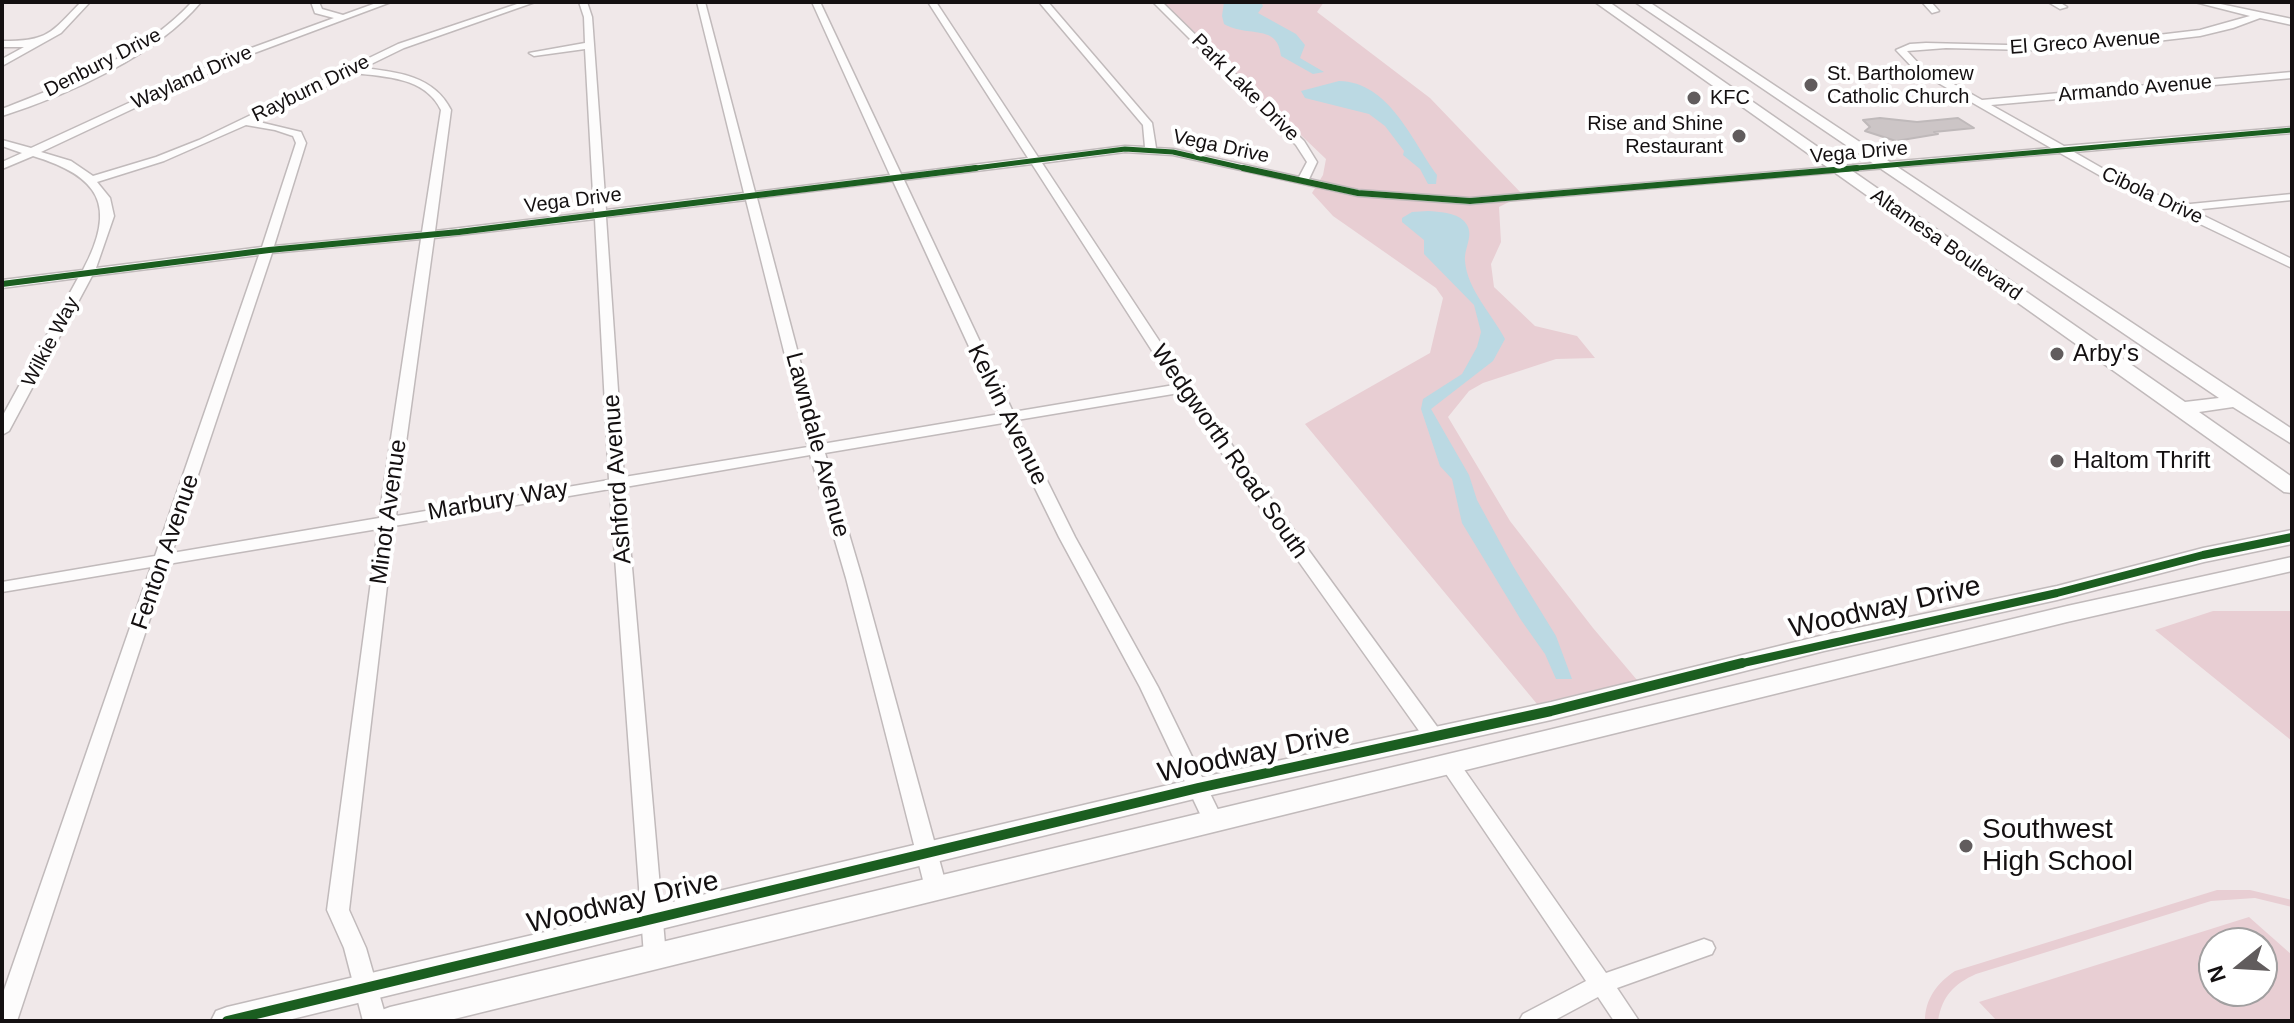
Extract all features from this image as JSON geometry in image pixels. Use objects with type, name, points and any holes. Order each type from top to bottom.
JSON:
[{"type":"main road","name":"Altamesa Boulevard","points":[[1601,2],[2292,487]]},
{"type":"main road","name":"Altamesa Boulevard","points":[[1641,2],[2292,438]]},
{"type":"main road","points":[[1631,23],[1669,21]]},
{"type":"main road","points":[[1718,85],[1759,81]]},
{"type":"main road","points":[[1787,133],[1803,137],[1843,161],[1886,167]]},
{"type":"main road","points":[[1840,170],[1892,180],[1955,213]]},
{"type":"main road","points":[[2056,323],[2112,317]]},
{"type":"main road","points":[[2180,409],[2237,401]]},
{"type":"main road","points":[[2230,444],[2292,480]]},
{"type":"main road","name":"Woodway Drive","points":[[227,1021],[1198,788],[1484,726],[1824,643],[2057,593],[2203,555],[2292,537]]},
{"type":"main road","points":[[2203,555],[2235,578]]},
{"type":"main road","name":"Woodway Drive","points":[[390,1021],[2067,614],[2292,564]]},
{"type":"main road","points":[[1449,763],[1453,747],[1484,726]]},
{"type":"main road","points":[[1419,770],[1432,763],[1437,751],[1434,737]]},
{"type":"street","points":[[2,63],[38,44],[73,18],[86,2]]},
{"type":"street","name":"Denbury Drive","points":[[2,113],[145,45],[170,29],[197,2]]},
{"type":"street","points":[[315,2],[318,11],[340,17]]},
{"type":"street","name":"Wayland Drive","points":[[2,166],[212,67],[387,2]]},
{"type":"street","name":"Rayburn Drive","points":[[91,180],[160,159],[245,122],[349,69],[442,31],[531,2]]},
{"type":"street","name":"Ashford Avenue","points":[[583,2],[588,17],[587,46],[609,323],[617,482],[655,956]]},
{"type":"street","name":"Lawndale Avenue","points":[[701,2],[816,449],[854,578],[936,888]]},
{"type":"street","name":"Kelvin Avenue","points":[[816,2],[1008,417],[1067,537],[1149,687],[1213,820]]},
{"type":"street","name":"Wedgworth Road South","points":[[932,2],[1183,388],[1434,737]]},
{"type":"street","points":[[1043,2],[1148,125],[1151,150]]},
{"type":"street","name":"Park Lake Drive","points":[[1157,2],[1300,143],[1312,162],[1302,181]]},
{"type":"street","points":[[1926,2],[1935,11]]},
{"type":"street","points":[[2052,2],[2063,7]]},
{"type":"street","points":[[2199,2],[2292,22]]},
{"type":"street","name":"El Greco Avenue","points":[[1908,46],[2069,47],[2208,33],[2231,28],[2259,15]]},
{"type":"street","points":[[2,44],[38,44]]},
{"type":"street","points":[[534,53],[587,46]]},
{"type":"street","name":"Cibola Drive","points":[[1908,46],[1901,50],[1910,61],[2062,151],[2292,264]]},
{"type":"street","name":"Minot Avenue","points":[[349,69],[411,80],[439,94],[444,103],[446,120],[387,520],[338,910],[355,948],[375,1021]]},
{"type":"street","name":"Armando Avenue","points":[[1978,103],[2292,75]]},
{"type":"street","name":"Fenton Avenue","points":[[5,1021],[269,250],[301,143],[297,134],[245,122]]},
{"type":"street","name":"Vega Drive","points":[[2,284],[269,250],[429,235],[1104,151],[1151,150],[1200,157],[1382,196],[1470,201],[2292,130]]},
{"type":"street","points":[[2,143],[67,163],[91,180]]},
{"type":"street","name":"Wilkie Way","points":[[2,431],[87,273],[106,229],[108,216],[104,198],[91,180]]},
{"type":"street","points":[[2179,208],[2292,197]]},
{"type":"street","name":"Marbury Way","points":[[2,587],[1183,388]]},
{"type":"street","points":[[1449,763],[1627,1021]]},
{"type":"street","points":[[1531,1021],[1601,984],[1704,948]]},
{"type":"shaded area","points":[[1161,2],[1324,2],[1317,12],[1430,98],[1523,195],[1499,207],[1501,242],[1491,264],[1494,287],[1535,326],[1577,336],[1595,358],[1556,359],[1483,383],[1469,391],[1448,417],[1510,521],[1637,680],[1537,704],[1305,424],[1430,353],[1443,298],[1436,288],[1333,216],[1312,193],[1323,175],[1326,159]]},
{"type":"shaded area","points":[[2213,611],[2292,611],[2292,741],[2155,630]]},
{"type":"shaded area","points":[[2217,890],[2250,890],[2292,900],[2292,907],[2255,898],[2211,901],[1976,974],[1950,992],[1938,1021],[1925,1021],[1933,992],[1955,971]]},
{"type":"shaded area","points":[[2249,917],[2260,927],[2217,927]]},
{"type":"shaded area","points":[[2198,933],[2198,1007],[2278,1007],[2278,943],[2292,955],[2292,1021],[1997,1021],[1979,1002]]},
{"type":"water","points":[[1224,2],[1261,2],[1263,6],[1258,13],[1296,34],[1305,45],[1300,58],[1324,72],[1313,74],[1281,56],[1279,46],[1268,35],[1224,24]]},
{"type":"water","points":[[1339,81],[1372,91],[1385,102],[1408,130],[1437,175],[1436,184],[1428,184],[1420,169],[1403,155],[1404,151],[1385,126],[1369,114],[1305,98],[1301,91]]},
{"type":"water","points":[[1412,212],[1447,213],[1464,221],[1469,231],[1465,261],[1470,281],[1505,339],[1493,361],[1431,409],[1469,475],[1477,500],[1513,566],[1556,636],[1572,679],[1556,679],[1545,654],[1462,523],[1452,479],[1440,466],[1421,409],[1423,399],[1462,374],[1477,347],[1481,332],[1474,305],[1424,254],[1424,240],[1402,222],[1402,218]]},
{"type":"building","points":[[1880,118],[1917,122],[1958,118],[1974,128],[1934,132],[1938,134],[1896,141],[1865,131],[1870,127],[1863,120]]},
{"type":"cycle path","points":[[2,284],[269,250],[459,232],[1125,149],[1173,152],[1358,193],[1470,201],[2292,130]]},
{"type":"cycle path","points":[[227,1021],[1198,788],[1551,711],[1824,643],[2057,593],[2203,555],[2292,537]]},
{"type":"place","name":"St. Bartholomew Catholic Church","points":[[1811,85]]},
{"type":"place","name":"KFC","points":[[1694,98]]},
{"type":"place","name":"Rise and Shine Restaurant","points":[[1739,136]]},
{"type":"place","name":"Arby's","points":[[2057,354]]},
{"type":"place","name":"Haltom Thrift","points":[[2057,461]]},
{"type":"place","name":"Southwest High School","points":[[1966,846]]}]
